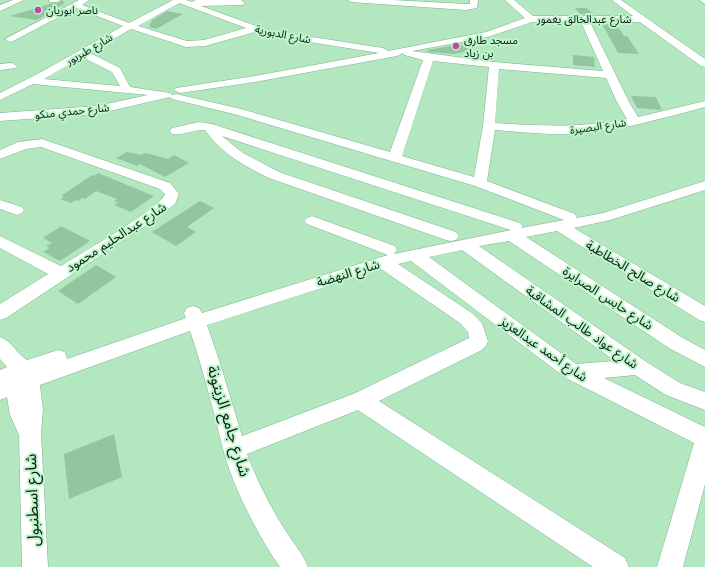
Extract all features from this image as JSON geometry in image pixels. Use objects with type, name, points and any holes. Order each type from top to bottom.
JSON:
[{"type":"street","points":[[0,8],[20,0]]},
{"type":"street","points":[[4,38],[85,0]]},
{"type":"street","points":[[351,0],[466,7],[474,6],[474,0]]},
{"type":"street","points":[[509,0],[531,19]]},
{"type":"street","points":[[616,0],[705,64]]},
{"type":"street","points":[[180,1],[240,4]]},
{"type":"street","name":"شارع طبربور","points":[[0,97],[47,73],[130,26],[180,1]]},
{"type":"street","name":"شارع الدبورية","points":[[180,1],[254,29],[414,55],[494,65],[611,75]]},
{"type":"street","points":[[75,5],[179,43],[205,43],[254,29]]},
{"type":"street","name":"شارع عبدالخالق يغمور","points":[[177,94],[216,85],[400,52],[493,33],[531,19],[641,19]]},
{"type":"street","points":[[584,19],[623,102],[634,120]]},
{"type":"street","points":[[4,38],[24,41]]},
{"type":"street","points":[[82,53],[116,70],[125,86]]},
{"type":"street","points":[[395,158],[428,56]]},
{"type":"street","points":[[480,183],[489,126],[494,65]]},
{"type":"street","points":[[0,67],[12,66]]},
{"type":"street","points":[[47,73],[67,80],[125,86],[177,94]]},
{"type":"street","points":[[32,81],[177,94]]},
{"type":"street","name":"شارع صالح الخطاطبة","points":[[177,94],[480,183],[565,222],[705,315]]},
{"type":"street","name":"شارع حمدي منكو","points":[[0,117],[87,112],[177,94]]},
{"type":"street","name":"شارع البصيرة","points":[[489,126],[547,130],[578,130],[604,127],[705,104]]},
{"type":"street","points":[[176,131],[199,126],[208,127],[513,231]]},
{"type":"street","points":[[208,127],[221,142],[240,156],[274,175],[458,240]]},
{"type":"street","name":"شارع عبدالحليم محمود","points":[[0,155],[23,145],[42,144],[165,186],[170,190],[172,198],[167,204],[135,226],[0,313]]},
{"type":"street","points":[[240,156],[260,144]]},
{"type":"street","name":"شارع النهضة","points":[[565,222],[620,206],[705,175]]},
{"type":"street","name":"شارع النهضة","points":[[14,377],[386,256],[458,240],[565,222],[605,218],[705,185]]},
{"type":"street","points":[[0,204],[17,210]]},
{"type":"street","points":[[234,449],[360,400],[473,346],[479,341],[475,327],[466,318],[386,256],[312,221]]},
{"type":"street","name":"شارع حابس الصرايرة","points":[[513,231],[676,343],[705,359]]},
{"type":"street","name":"شارع النهضة","points":[[386,256],[414,256],[458,240]]},
{"type":"street","name":"شارع عواد طالب المشاقبة","points":[[458,240],[638,367],[673,389],[705,401]]},
{"type":"street","points":[[0,241],[60,274]]},
{"type":"street","name":"شارع أحمد عبدالعزيز","points":[[414,256],[573,372],[705,438]]},
{"type":"street","name":"شارع جامع الزيتونة","points":[[195,317],[212,364],[234,449],[254,499],[267,525],[295,567]]},
{"type":"street","points":[[0,345],[14,377]]},
{"type":"street","points":[[573,372],[638,367]]},
{"type":"street","name":"شارع اسطنبول","points":[[14,377],[21,415],[30,433],[35,567]]},
{"type":"street","points":[[360,400],[616,567]]},
{"type":"street","points":[[670,567],[705,443]]},
{"type":"building","points":[[62,0],[65,3],[37,20],[10,16],[58,3]]},
{"type":"building","points":[[575,8],[587,8],[593,14],[580,14]]},
{"type":"building","points":[[167,11],[183,14],[156,29],[149,27],[152,20]]},
{"type":"building","points":[[602,24],[617,25],[624,36],[627,36],[639,54],[618,53]]},
{"type":"building","name":"مسجد طارق بن زياد","points":[[460,44],[471,50],[455,54],[428,52],[428,50]]},
{"type":"building","points":[[573,55],[594,57],[595,67],[573,65]]},
{"type":"building","points":[[631,96],[656,97],[662,110],[637,108]]},
{"type":"building","points":[[127,152],[142,155],[144,153],[150,154],[168,159],[174,155],[189,163],[165,177],[140,164],[137,166],[116,158]]},
{"type":"building","points":[[98,173],[154,196],[131,212],[114,205],[118,203],[114,201],[117,199],[96,191],[85,199],[82,198],[71,203],[60,199],[64,197],[61,196],[92,175],[94,176]]},
{"type":"building","points":[[200,201],[214,208],[187,227],[196,232],[176,246],[152,232]]},
{"type":"building","points":[[61,226],[90,241],[60,261],[43,252],[49,248],[46,246],[52,243],[43,238]]},
{"type":"building","points":[[96,265],[116,277],[78,304],[58,291]]},
{"type":"building","points":[[114,434],[122,477],[69,499],[64,454]]},
{"type":"place","name":"ناصر ابوريان","points":[[38,10]]},
{"type":"place","name":"مسجد طارق بن زياد","points":[[456,46]]}]
